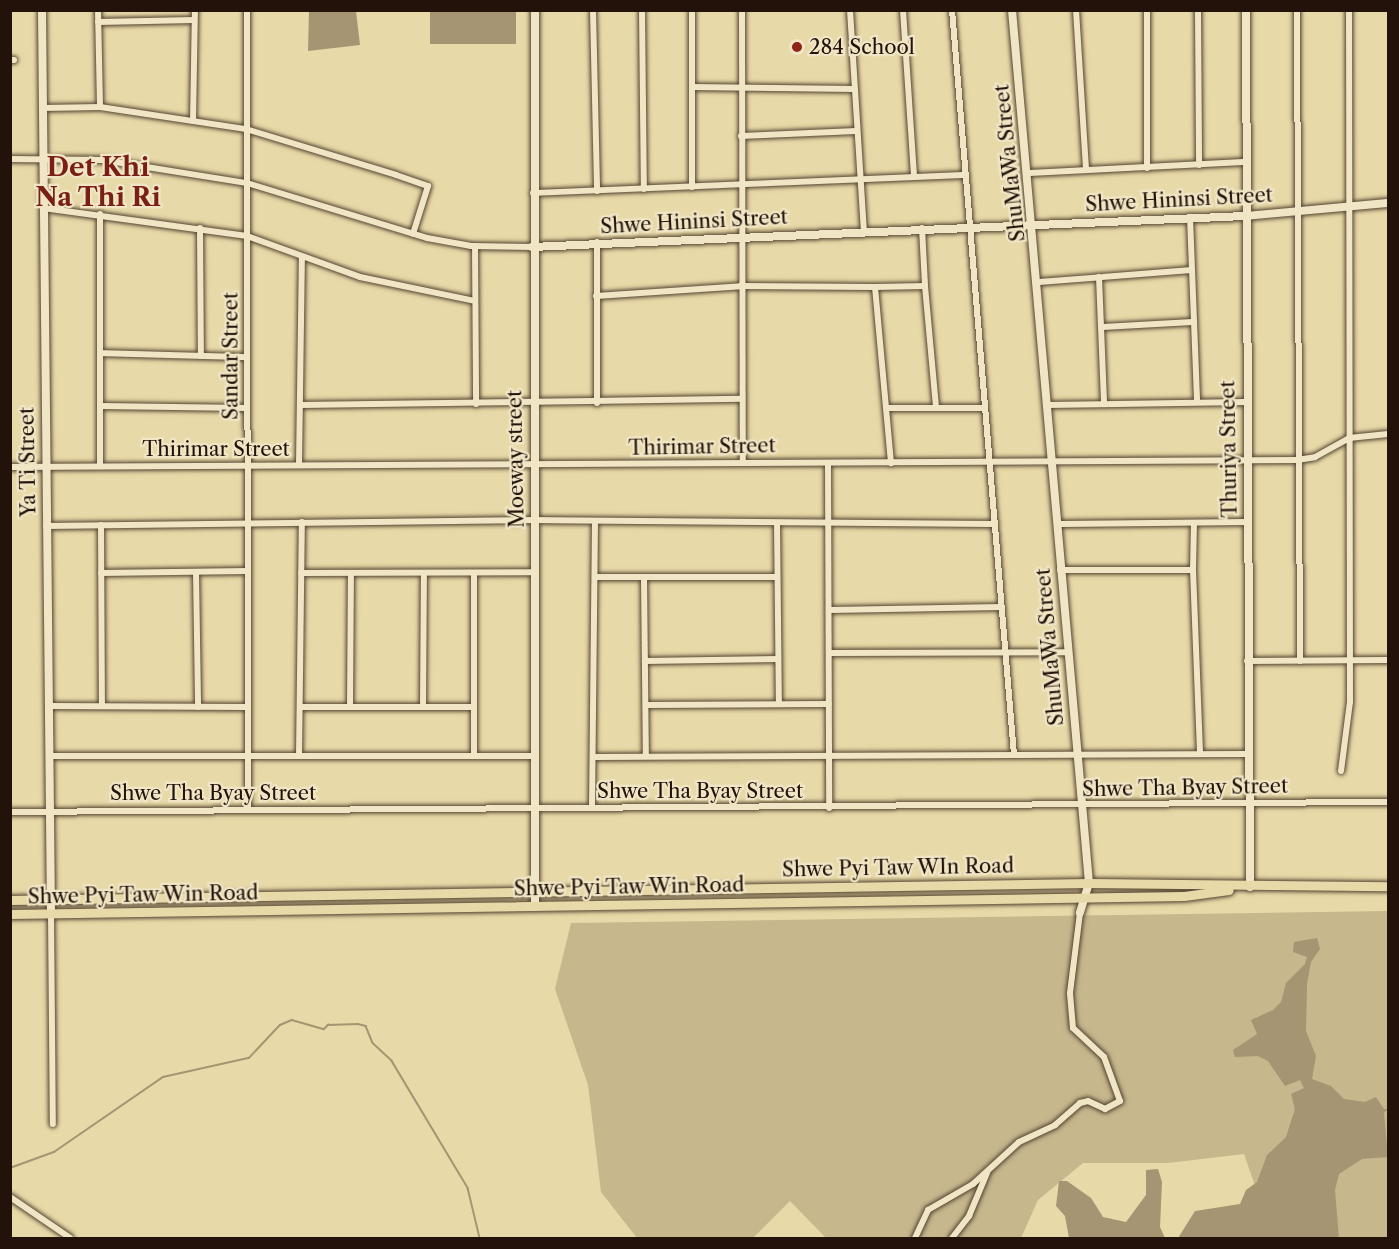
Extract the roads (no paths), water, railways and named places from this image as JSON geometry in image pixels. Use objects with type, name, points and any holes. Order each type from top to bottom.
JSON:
[{"type":"main road","name":"Shwe Pyi Taw WIn Road","points":[[10,900],[1089,883],[1248,887]]},
{"type":"main road","points":[[1248,887],[1389,886]]},
{"type":"main road","name":"Shwe Pyi Taw Win Road","points":[[10,914],[1184,896],[1248,887]]},
{"type":"street","name":"Ya Ti Street","points":[[42,10],[44,463],[51,913]]},
{"type":"street","points":[[98,10],[100,107]]},
{"type":"street","points":[[193,121],[195,10]]},
{"type":"street","name":"Sandar Street","points":[[247,10],[248,810]]},
{"type":"street","name":"Moeway street","points":[[535,10],[532,466],[536,907]]},
{"type":"street","points":[[593,10],[597,191]]},
{"type":"street","points":[[642,10],[644,189]]},
{"type":"street","points":[[692,10],[692,187]]},
{"type":"street","points":[[742,10],[743,463]]},
{"type":"street","points":[[850,10],[864,230]]},
{"type":"street","points":[[903,10],[914,177]]},
{"type":"street","points":[[952,10],[993,524],[1014,754]]},
{"type":"street","name":"ShuMaWa Street","points":[[915,1239],[928,1210],[987,1172],[1019,1142],[1063,1120],[1080,1103],[1088,1101],[1105,1109],[1120,1101],[1104,1057],[1073,1028],[1070,993],[1080,913],[1089,883],[1059,570],[1039,282],[1012,10]]},
{"type":"street","points":[[1076,10],[1086,170]]},
{"type":"street","points":[[1146,168],[1147,10]]},
{"type":"street","points":[[1198,10],[1199,165]]},
{"type":"street","name":"Thuriya Street","points":[[1246,10],[1245,459],[1248,887]]},
{"type":"street","points":[[1297,10],[1297,460],[1300,661]]},
{"type":"street","points":[[1341,771],[1350,702],[1348,660],[1349,10]]},
{"type":"street","points":[[98,22],[195,20]]},
{"type":"street","points":[[692,87],[854,89]]},
{"type":"street","points":[[43,108],[100,107],[246,129],[428,186],[413,234]]},
{"type":"street","points":[[741,135],[856,131]]},
{"type":"street","name":"Shwe Hininsi Street","points":[[10,159],[103,160],[247,183],[413,234],[475,246],[532,247],[864,230],[1245,216],[1389,203]]},
{"type":"street","points":[[1028,173],[1245,162]]},
{"type":"street","points":[[533,193],[966,175]]},
{"type":"street","points":[[44,208],[247,236],[360,277],[475,301]]},
{"type":"street","points":[[100,214],[100,465]]},
{"type":"street","points":[[1190,218],[1197,401]]},
{"type":"street","points":[[200,228],[201,356]]},
{"type":"street","points":[[922,228],[936,408]]},
{"type":"street","points":[[597,242],[597,403]]},
{"type":"street","points":[[475,246],[476,404]]},
{"type":"street","points":[[299,465],[302,257]]},
{"type":"street","points":[[1039,282],[1192,270]]},
{"type":"street","points":[[1099,277],[1104,403]]},
{"type":"street","points":[[596,296],[741,286],[925,286]]},
{"type":"street","points":[[875,287],[891,463]]},
{"type":"street","points":[[1101,327],[1194,322]]},
{"type":"street","points":[[100,353],[247,357]]},
{"type":"street","points":[[301,405],[532,404],[742,399]]},
{"type":"street","points":[[1047,405],[1245,402]]},
{"type":"street","points":[[100,406],[247,408]]},
{"type":"street","points":[[887,408],[984,408]]},
{"type":"street","name":"Thirimar Street","points":[[10,467],[44,463],[532,466],[1297,460],[1315,457],[1349,438],[1389,434]]},
{"type":"street","points":[[828,463],[829,808]]},
{"type":"street","points":[[46,526],[534,520],[993,524]]},
{"type":"street","points":[[299,756],[302,522]]},
{"type":"street","points":[[592,807],[595,522]]},
{"type":"street","points":[[1057,524],[1247,522]]},
{"type":"street","points":[[777,523],[779,704]]},
{"type":"street","points":[[1194,523],[1193,570],[1200,754]]},
{"type":"street","points":[[101,525],[102,706]]},
{"type":"street","points":[[1059,570],[1193,570]]},
{"type":"street","points":[[101,573],[247,572]]},
{"type":"street","points":[[302,573],[534,572]]},
{"type":"street","points":[[196,573],[198,707]]},
{"type":"street","points":[[350,707],[351,573]]},
{"type":"street","points":[[423,707],[424,573]]},
{"type":"street","points":[[474,573],[474,756]]},
{"type":"street","points":[[595,577],[777,578]]},
{"type":"street","points":[[644,577],[646,756]]},
{"type":"street","points":[[830,610],[1001,606]]},
{"type":"street","points":[[830,653],[1005,655],[1068,652]]},
{"type":"street","points":[[645,661],[778,659]]},
{"type":"street","points":[[1247,661],[1389,660]]},
{"type":"street","points":[[646,705],[830,704]]},
{"type":"street","points":[[48,706],[248,707]]},
{"type":"street","points":[[300,707],[474,707]]},
{"type":"street","points":[[593,757],[829,753],[1247,754]]},
{"type":"street","points":[[49,756],[535,756]]},
{"type":"street","name":"Shwe Tha Byay Street","points":[[10,812],[535,807],[829,808],[1389,802]]},
{"type":"street","points":[[903,886],[903,901]]},
{"type":"street","points":[[754,889],[755,903]]},
{"type":"street","points":[[51,913],[53,1124]]},
{"type":"street","name":"ShuMaWa Street","points":[[952,1239],[969,1216],[987,1172]]},
{"type":"street","points":[[10,1197],[70,1239]]},
{"type":"waterway","points":[[10,1168],[54,1152],[163,1077],[249,1058],[280,1025],[292,1020],[324,1029],[328,1025],[358,1024],[366,1026],[373,1043],[392,1061],[468,1188],[480,1238]]},
{"type":"place","name":"284 School","points":[[797,47]]},
{"type":"district","name":"Det Khi Na Thi Ri","points":[[98,182]]}]
